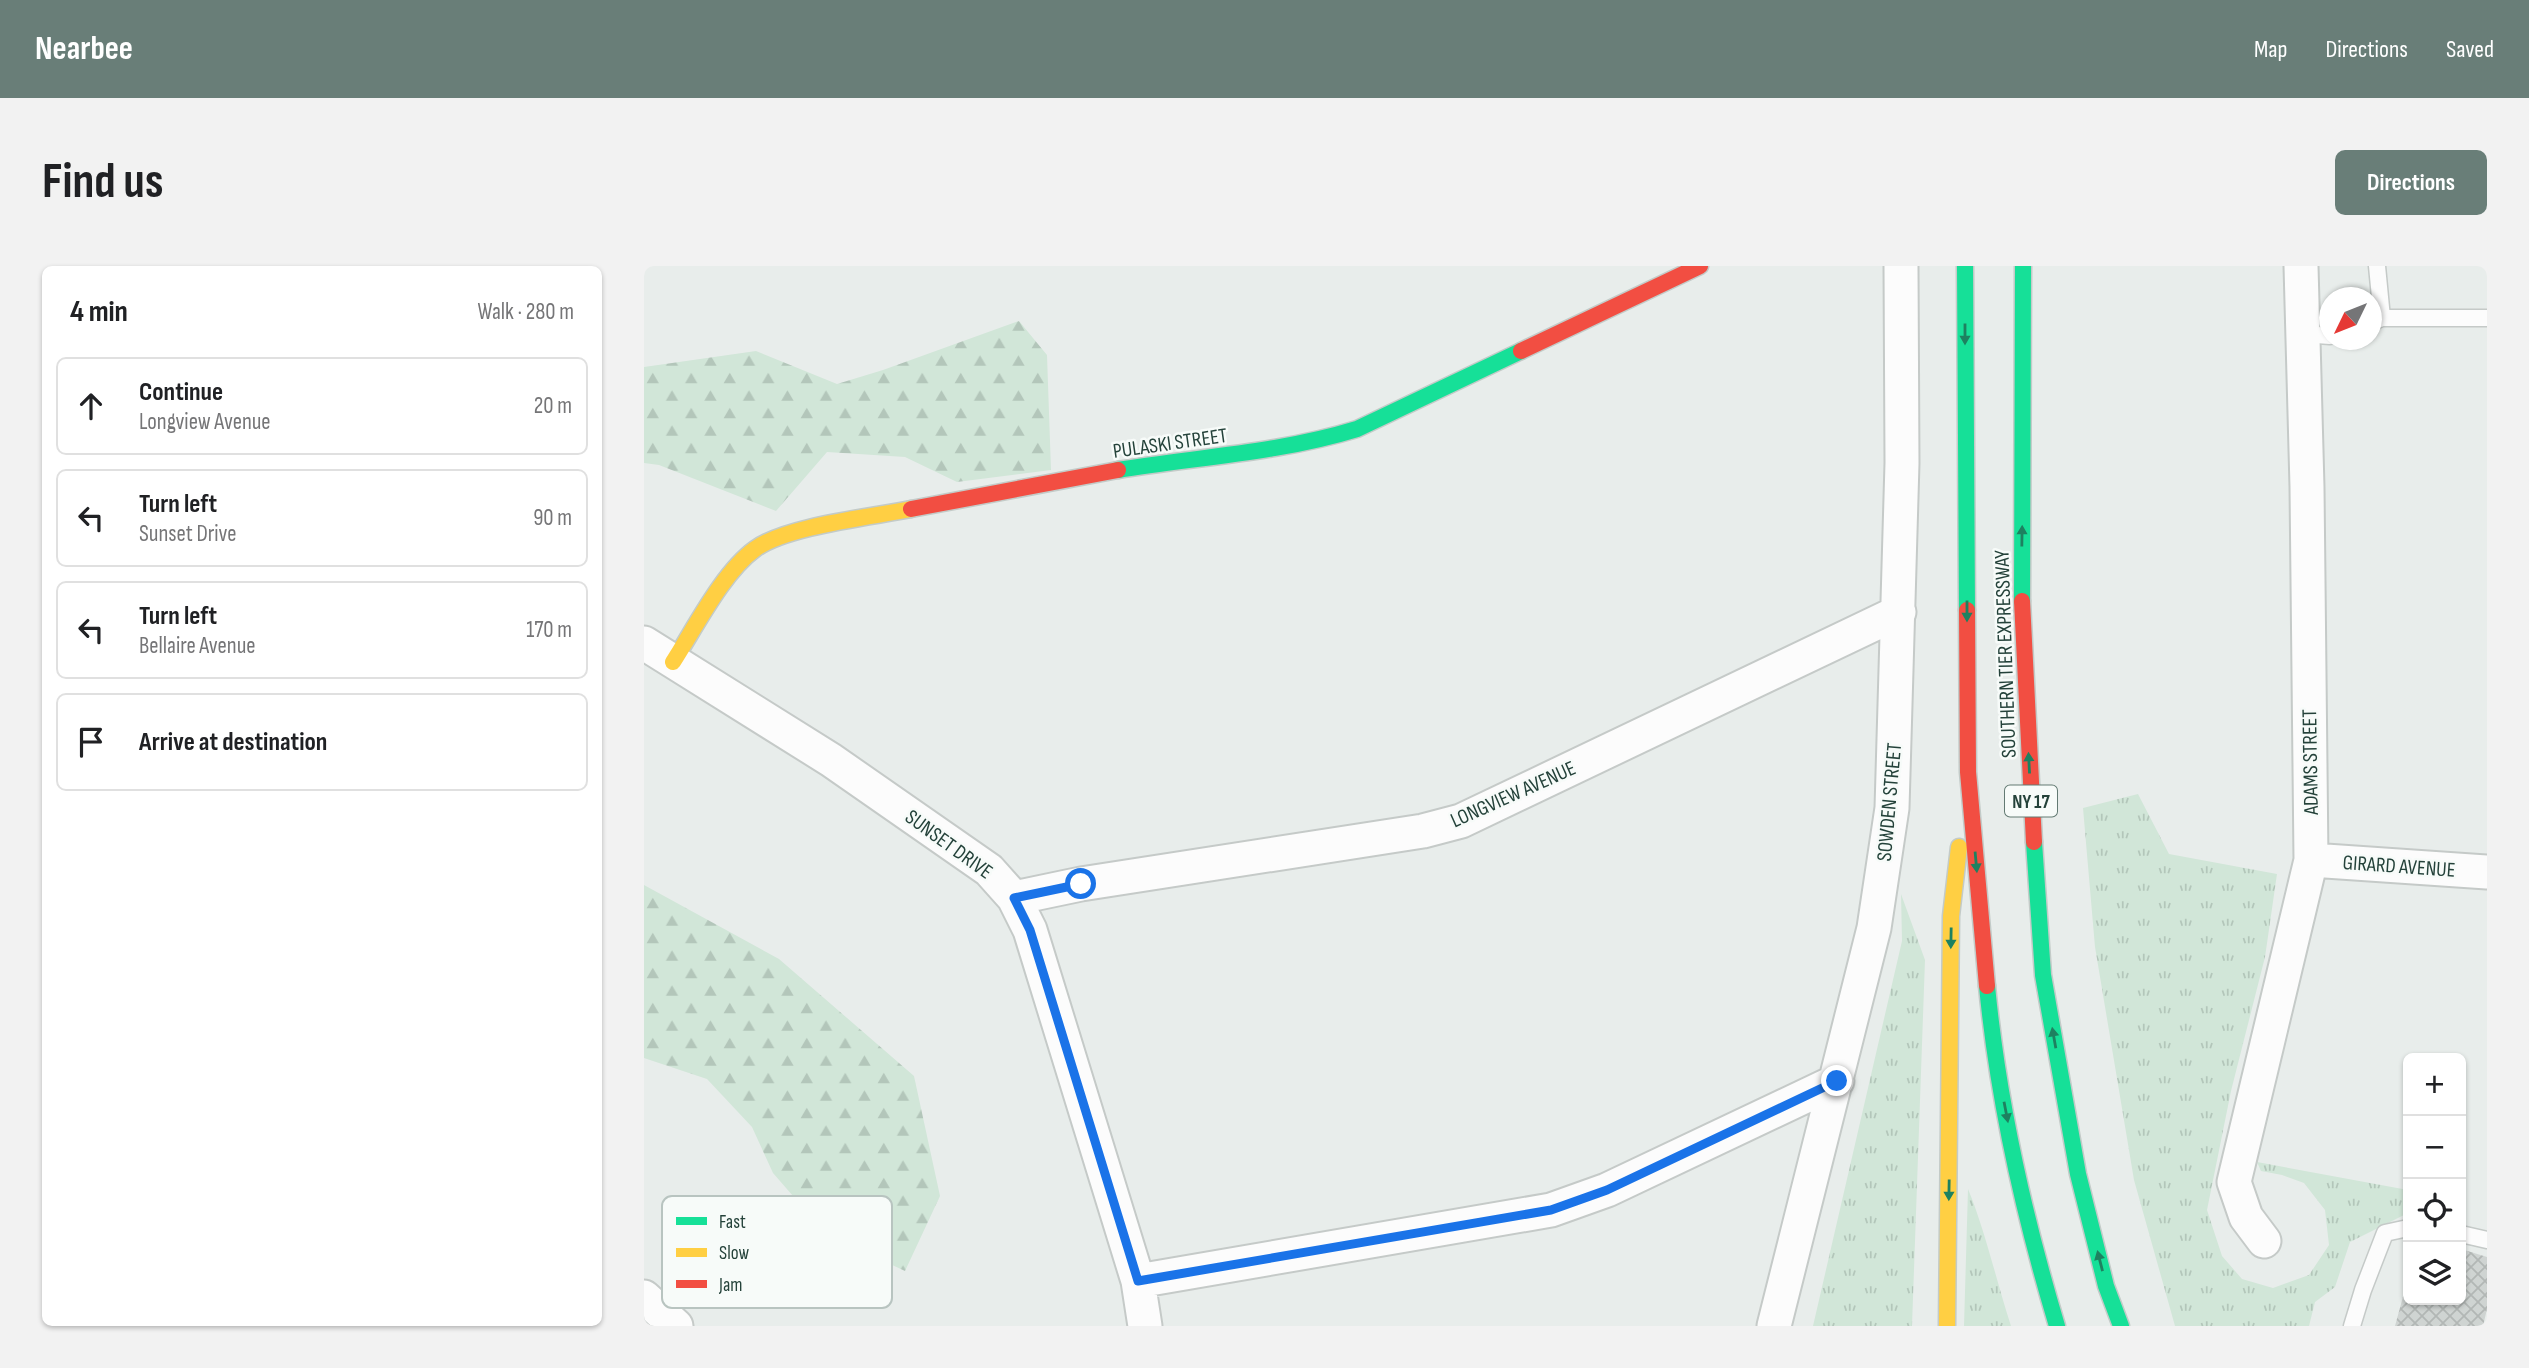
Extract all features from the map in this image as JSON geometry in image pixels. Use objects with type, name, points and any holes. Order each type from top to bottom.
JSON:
[{"type":"main road","name":"PULASKI STREET","points":[[673,662],[730,574],[756,548],[796,531],[1136,467],[1298,446],[1328,439],[1357,429],[1700,266]]},
{"type":"main road","name":"SOUTHERN TIER EXPRESSWAY","points":[[1965,266],[1968,772],[1993,1048],[2038,1262],[2057,1326]]},
{"type":"main road","name":"SOUTHERN TIER EXPRESSWAY","points":[[2023,266],[2021,584],[2029,771],[2043,975],[2078,1174],[2106,1286],[2121,1326]]},
{"type":"main road","points":[[1947,1326],[1951,916],[1968,772]]},
{"type":"street","name":"SOWDEN STREET","points":[[1774,1326],[1874,928],[1892,808],[1902,463],[1900,266]]},
{"type":"street","name":"ADAMS STREET","points":[[2264,1241],[2246,1217],[2234,1182],[2311,860],[2316,335],[2301,266]]},
{"type":"street","name":"LONGVIEW AVENUE","points":[[1014,898],[1081,884],[1423,831],[1461,821],[1899,612]]},
{"type":"street","name":"SUNSET DRIVE","points":[[644,643],[831,760],[989,870],[1014,898],[1030,930],[1138,1281],[1145,1326]]},
{"type":"street","name":"GIRARD AVENUE","points":[[2311,860],[2487,872]]},
{"type":"street","points":[[1138,1281],[1551,1210],[1607,1190],[1837,1081]]},
{"type":"street","points":[[644,1297],[676,1326]]},
{"type":"lane","points":[[2377,266],[2377,287]]},
{"type":"lane","points":[[2382,320],[2487,318]]},
{"type":"lane","points":[[2352,1326],[2385,1233],[2403,1229]]},
{"type":"lane","points":[[2466,1235],[2487,1240]]},
{"type":"green space","points":[[1019,321],[1047,355],[1051,470],[957,482],[905,457],[827,452],[776,511],[659,465],[644,463],[644,367],[756,351],[837,384]]},
{"type":"green space","points":[[2138,794],[2169,854],[2277,874],[2265,957],[2231,1091],[2207,1210],[2222,1256],[2242,1279],[2273,1288],[2309,1275],[2329,1245],[2325,1210],[2304,1183],[2261,1171],[2257,1162],[2403,1189],[2403,1216],[2350,1242],[2335,1287],[2315,1302],[2309,1326],[2175,1326],[2134,1180],[2095,947],[2083,808]]},
{"type":"green space","points":[[644,885],[779,959],[914,1076],[940,1196],[905,1271],[892,1265],[892,1196],[793,1196],[773,1173],[752,1127],[707,1079],[644,1058]]},
{"type":"green space","points":[[1901,894],[1925,960],[1912,1326],[1813,1326],[1902,941]]},
{"type":"green space","points":[[1968,1189],[1986,1240],[2011,1326],[1964,1326]]},
{"type":"building","points":[[2466,1251],[2487,1257],[2487,1309],[2483,1326],[2395,1326],[2403,1297],[2403,1305],[2466,1305]]},
{"type":"traffic: fast","points":[[1965,266],[1967,610]]},
{"type":"traffic: fast","points":[[2022,601],[2023,266]]},
{"type":"traffic: fast","points":[[1118,470],[1298,444],[1357,429],[1521,351]]},
{"type":"traffic: fast","points":[[2034,842],[2043,975],[2078,1174],[2106,1286],[2121,1326]]},
{"type":"traffic: fast","points":[[1987,986],[2005,1115],[2034,1243],[2057,1326]]},
{"type":"traffic: slow","points":[[673,662],[721,586],[755,549],[769,541],[807,528],[911,509]]},
{"type":"traffic: slow","points":[[1947,1326],[1951,916],[1959,847]]},
{"type":"traffic: jam","points":[[1521,351],[1700,266]]},
{"type":"traffic: jam","points":[[911,509],[1118,470]]},
{"type":"traffic: jam","points":[[2022,601],[2034,842]]},
{"type":"traffic: jam","points":[[1967,610],[1968,772],[1987,986]]},
{"type":"route","points":[[1081,884],[1014,898],[1030,930],[1138,1281],[1551,1210],[1607,1190],[1837,1081]]}]
